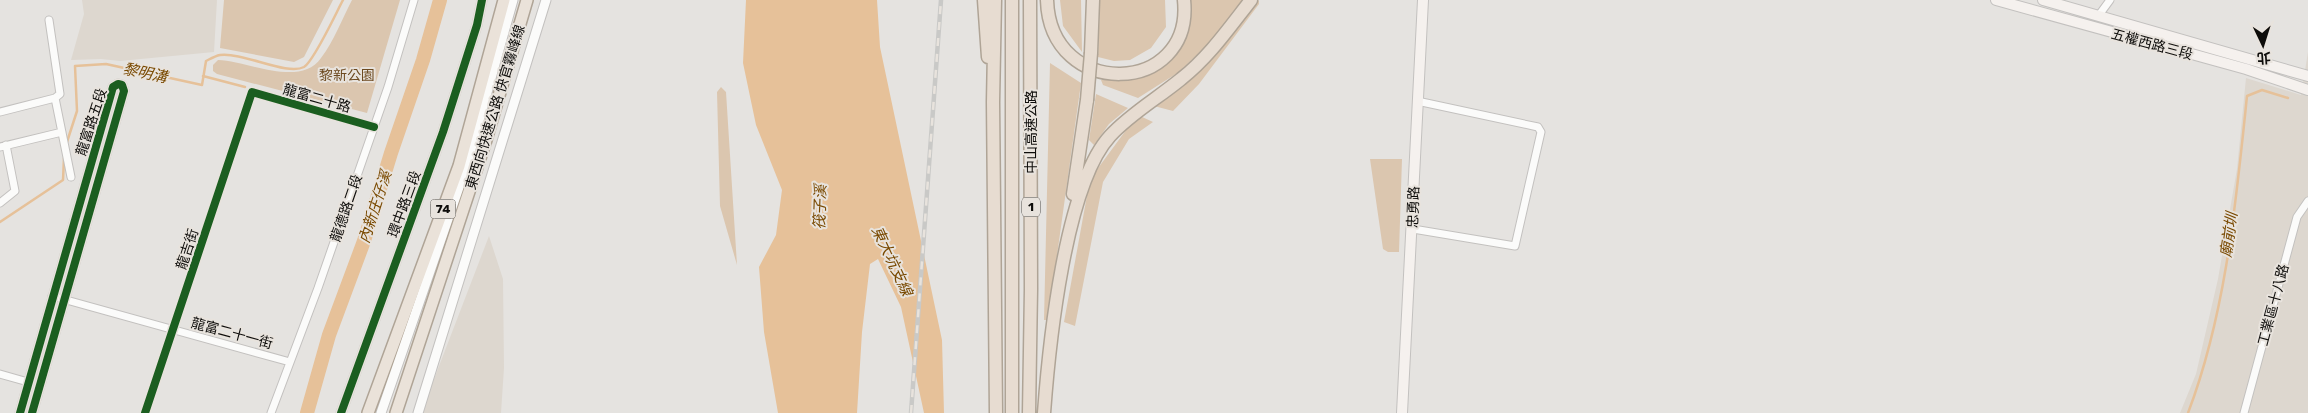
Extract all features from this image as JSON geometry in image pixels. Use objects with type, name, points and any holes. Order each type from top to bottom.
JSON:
[{"type":"highway","name":"東西向快速公路 快官霧峰線","points":[[368,413],[459,166],[504,0]]},
{"type":"highway","name":"東西向快速公路 快官霧峰線","points":[[396,413],[486,140],[526,0]]},
{"type":"highway","points":[[984,0],[993,102]]},
{"type":"highway","points":[[996,0],[993,102],[996,413]]},
{"type":"highway","name":"中山高速公路","points":[[1012,0],[1012,413]]},
{"type":"highway","name":"中山高速公路","points":[[1029,413],[1030,0]]},
{"type":"highway","points":[[1047,0],[1049,24],[1071,56],[1093,70],[1119,75],[1144,70],[1159,61],[1171,49],[1182,27],[1184,0]]},
{"type":"highway","points":[[1044,413],[1052,331],[1067,249],[1087,100],[1093,0]]},
{"type":"highway","points":[[1067,249],[1082,186],[1100,149],[1116,131],[1181,80],[1207,56],[1251,0]]},
{"type":"main road","name":"忠勇路","points":[[1402,413],[1408,286],[1413,229],[1417,101],[1423,0]]},
{"type":"main road","name":"五權西路三段","points":[[1996,0],[2246,69],[2308,90]]},
{"type":"main road","name":"五權西路三段","points":[[2043,0],[2308,76]]},
{"type":"street","name":"龍德路二段","points":[[271,413],[374,127],[414,0]]},
{"type":"street","name":"環中路三段","points":[[341,413],[443,132],[477,25],[482,0]]},
{"type":"street","points":[[381,413],[466,167],[512,0]]},
{"type":"street","points":[[387,413],[471,169],[506,52],[518,0]]},
{"type":"street","points":[[418,413],[546,0]]},
{"type":"street","points":[[2099,15],[2110,0]]},
{"type":"street","points":[[49,20],[62,132],[71,177]]},
{"type":"street","name":"龍富路五段","points":[[20,413],[113,87],[118,84],[122,85],[124,91],[32,413]]},
{"type":"street","name":"龍富二十路","points":[[252,92],[374,127]]},
{"type":"street","name":"龍吉街","points":[[145,413],[252,92]]},
{"type":"street","points":[[0,112],[57,96]]},
{"type":"street","points":[[1413,229],[1515,246],[1541,132],[1538,127],[1417,101]]},
{"type":"street","points":[[0,203],[15,191],[3,146],[62,132]]},
{"type":"street","name":"工業區十八路","points":[[2244,413],[2297,218],[2308,201]]},
{"type":"street","name":"龍富二十一街","points":[[52,296],[290,362]]},
{"type":"street","points":[[0,374],[28,382]]},
{"type":"shaded area","points":[[82,0],[217,0],[214,52],[120,61],[101,59],[71,60],[84,14]]},
{"type":"shaded area","points":[[2308,52],[2308,413],[2180,413],[2196,374],[2218,279],[2237,169],[2246,78],[2301,95]]},
{"type":"shaded area","points":[[489,236],[503,279],[504,368],[501,413],[421,413]]},
{"type":"green space","name":"黎新公園","points":[[224,0],[333,0],[304,57],[294,62],[220,48]]},
{"type":"green space","name":"黎新公園","points":[[352,0],[400,0],[367,113],[217,74],[213,71],[213,65],[218,60],[273,71],[300,71],[312,67],[321,58],[330,44]]},
{"type":"green space","points":[[1060,0],[1081,0],[1082,52],[1063,26]]},
{"type":"green space","points":[[1100,0],[1165,0],[1166,27],[1151,48],[1130,60],[1114,61],[1098,57]]},
{"type":"green space","points":[[1187,0],[1243,0],[1221,32],[1179,72],[1138,98],[1103,85],[1101,80],[1146,76],[1184,40]]},
{"type":"green space","points":[[1259,0],[1259,4],[1199,84],[1173,111],[1154,106],[1212,58]]},
{"type":"green space","points":[[1050,63],[1081,83],[1048,320],[1044,320]]},
{"type":"green space","points":[[721,87],[726,92],[737,265],[720,206],[717,92]]},
{"type":"green space","points":[[1096,94],[1128,108],[1109,124],[1094,145],[1089,140]]},
{"type":"green space","points":[[1140,116],[1153,122],[1129,139],[1103,182],[1075,326],[1064,322],[1090,179],[1132,122]]},
{"type":"green space","points":[[1370,159],[1402,159],[1399,252],[1388,252],[1383,249]]},
{"type":"water","points":[[746,0],[877,0],[880,47],[942,340],[944,413],[924,413],[901,307],[878,259],[870,264],[862,332],[857,413],[778,413],[764,332],[759,267],[776,235],[782,190],[756,125],[743,63]]},
{"type":"waterway","name":"黎明溝","points":[[66,145],[77,111],[75,66],[106,64],[202,85],[206,61],[220,55],[230,55],[296,69],[304,67],[313,56],[343,0]]},
{"type":"waterway","name":"內新庄仔溪","points":[[307,413],[329,335],[364,241],[391,153],[423,60],[440,0]]},
{"type":"waterway","points":[[203,76],[245,87]]},
{"type":"waterway","name":"廟前圳","points":[[2188,413],[2212,336],[2228,257],[2247,96],[2262,90],[2288,98]]},
{"type":"waterway","name":"黎明溝","points":[[0,222],[63,180],[64,158]]},
{"type":"railway","points":[[911,413],[941,0]]},
{"type":"cycle path","points":[[341,413],[443,132],[477,25],[482,0]]},
{"type":"cycle path","points":[[20,413],[113,87],[118,84],[122,85],[124,91],[32,413]]},
{"type":"cycle path","points":[[145,413],[252,92],[374,127]]},
{"type":"water label","name":"筏子溪","points":[[820,207]]},
{"type":"water label","name":"東大坑支線","points":[[892,261]]}]
